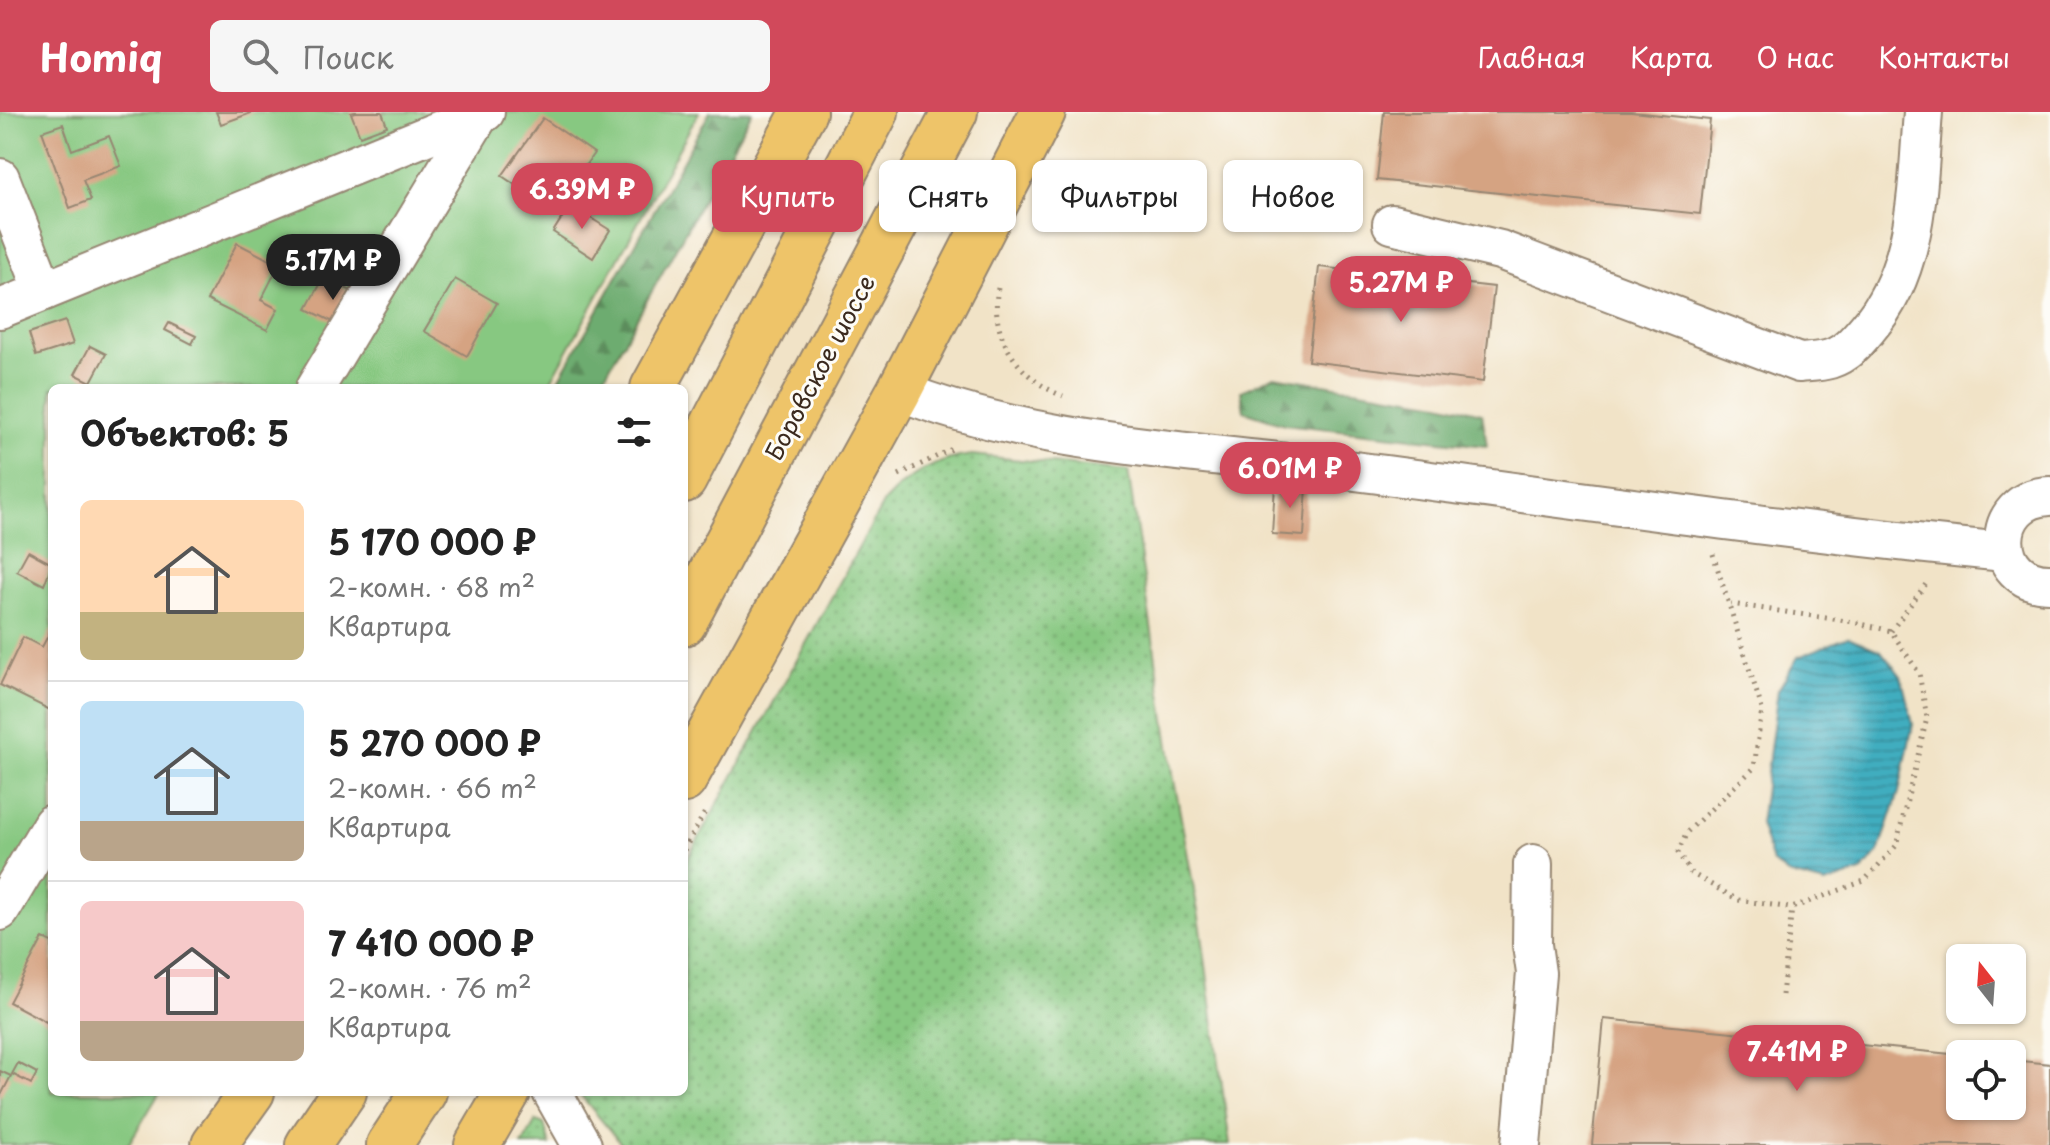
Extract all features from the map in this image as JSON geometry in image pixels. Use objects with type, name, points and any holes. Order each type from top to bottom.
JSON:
[{"type":"main road","points":[[655,384],[804,112]]},
{"type":"main road","points":[[688,473],[876,112]]},
{"type":"main road","name":"Боровское шоссе","points":[[688,615],[955,112]]},
{"type":"main road","points":[[695,794],[1043,112]]},
{"type":"main road","points":[[214,1145],[249,1096]]},
{"type":"main road","points":[[308,1145],[341,1096]]},
{"type":"main road","points":[[389,1145],[421,1096]]},
{"type":"main road","points":[[477,1145],[506,1096]]},
{"type":"lane","points":[[1392,224],[1500,250],[1799,363],[1830,359],[1852,347],[1877,317],[1905,265],[1914,218],[1923,112]]},
{"type":"lane","points":[[0,309],[435,121],[482,113]]},
{"type":"lane","points":[[317,384],[482,113]]},
{"type":"lane","points":[[0,178],[44,291]]},
{"type":"lane","points":[[899,391],[957,414],[1046,433],[1953,547],[2006,539]]},
{"type":"lane","points":[[2050,496],[2022,504],[2006,539],[2019,573],[2029,579],[2050,583]]},
{"type":"lane","points":[[1628,507],[2006,539]]},
{"type":"lane","points":[[0,911],[48,831]]},
{"type":"lane","points":[[1521,1145],[1536,973],[1532,945],[1533,864]]},
{"type":"lane","points":[[554,1096],[582,1145]]},
{"type":"path","points":[[999,279],[998,321],[1010,353],[1039,384],[1073,400]]},
{"type":"path","points":[[891,481],[933,455],[966,448]]},
{"type":"path","points":[[1698,516],[1731,604],[1762,709],[1754,768],[1687,832],[1678,853],[1691,873],[1738,900],[1792,908],[1864,881],[1896,846],[1927,718],[1919,673],[1891,631],[1853,622],[1731,604]]},
{"type":"path","points":[[1891,631],[1953,547]]},
{"type":"path","points":[[688,830],[695,794]]},
{"type":"path","points":[[1782,995],[1792,908]]},
{"type":"green space","points":[[0,112],[699,112],[549,384],[48,384],[48,1096],[158,1096],[128,1145],[0,1145]]},
{"type":"green space","points":[[710,112],[752,112],[725,160],[712,160],[712,184],[600,384],[556,384]]},
{"type":"green space","points":[[1274,376],[1440,403],[1482,413],[1487,446],[1284,424],[1244,411],[1241,391]]},
{"type":"green space","points":[[972,455],[1128,471],[1174,780],[1201,928],[1230,1145],[622,1145],[581,1096],[688,1096],[688,858],[884,502],[902,484],[923,470]]},
{"type":"green space","points":[[536,1121],[544,1124],[550,1145],[522,1145]]},
{"type":"water","points":[[1848,637],[1881,651],[1901,676],[1913,724],[1899,792],[1879,852],[1861,872],[1825,884],[1788,874],[1772,862],[1760,824],[1778,690],[1798,657]]},
{"type":"building","points":[[216,112],[254,112],[221,124]]},
{"type":"building","points":[[382,112],[387,126],[360,136],[351,113]]},
{"type":"building","points":[[1384,112],[1631,112],[1710,120],[1700,214],[1377,180]]},
{"type":"building","points":[[543,118],[594,153],[554,211],[502,176]]},
{"type":"building","points":[[63,124],[72,150],[109,136],[121,166],[83,180],[91,200],[70,208],[42,131]]},
{"type":"building","points":[[570,205],[610,230],[593,258],[553,232]]},
{"type":"building","points":[[374,239],[387,245],[379,261],[366,255]]},
{"type":"building","points":[[237,243],[279,265],[261,300],[278,309],[267,330],[207,300]]},
{"type":"building","points":[[1319,267],[1494,287],[1483,382],[1308,361]]},
{"type":"building","points":[[324,277],[359,295],[343,327],[307,309]]},
{"type":"building","points":[[455,279],[497,303],[467,356],[424,331]]},
{"type":"building","points":[[65,321],[73,344],[36,356],[29,333]]},
{"type":"building","points":[[169,323],[196,336],[192,344],[165,330]]},
{"type":"building","points":[[90,346],[106,354],[91,382],[75,374]]},
{"type":"building","points":[[1275,485],[1307,487],[1304,536],[1272,534]]},
{"type":"building","points":[[28,551],[48,562],[44,585],[17,571]]},
{"type":"building","points":[[48,636],[48,709],[0,685],[23,637],[42,647]]},
{"type":"building","points":[[43,938],[48,940],[48,1023],[9,1002]]},
{"type":"building","points":[[1604,1019],[1946,1054],[1946,1120],[2026,1120],[2026,1061],[2050,1064],[2050,1145],[1592,1145]]},
{"type":"building","points":[[18,1063],[37,1073],[31,1084],[12,1074]]},
{"type":"building","points":[[0,1071],[11,1076],[0,1097]]}]
